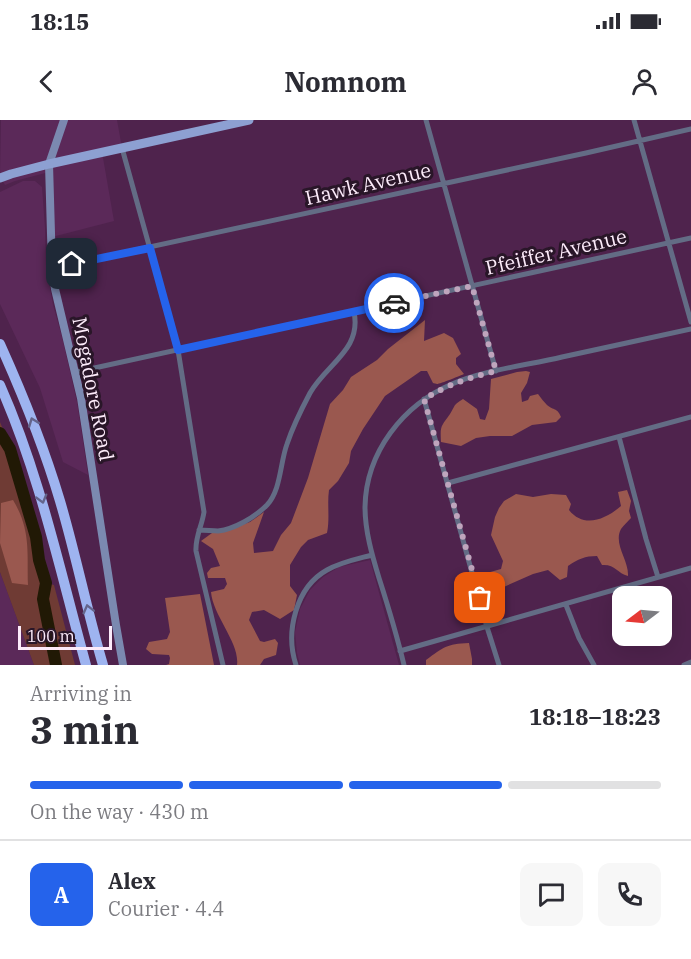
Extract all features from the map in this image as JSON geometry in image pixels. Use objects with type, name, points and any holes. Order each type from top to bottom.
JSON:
[{"type":"highway","points":[[0,344],[48,463],[103,665]]},
{"type":"highway","points":[[0,385],[39,487],[86,665]]},
{"type":"main road","points":[[0,178],[48,164],[249,120]]},
{"type":"street","name":"Mogadore Road","points":[[64,120],[48,164],[52,268],[76,372],[123,665]]},
{"type":"street","points":[[426,120],[496,371]]},
{"type":"street","points":[[634,120],[691,322]]},
{"type":"street","name":"Hawk Avenue","points":[[52,268],[691,129]]},
{"type":"street","points":[[122,148],[178,350],[204,512],[195,542],[196,551],[223,665]]},
{"type":"street","name":"Pfeiffer Avenue","points":[[76,372],[691,238]]},
{"type":"street","points":[[200,530],[218,531],[234,526],[251,517],[270,502],[297,417],[317,381],[343,353],[352,339],[355,328],[354,312]]},
{"type":"street","points":[[404,665],[372,555],[365,505],[374,464],[383,444],[408,412],[424,399],[457,382],[496,371],[691,329]]},
{"type":"street","points":[[424,399],[499,665]]},
{"type":"street","points":[[448,483],[691,417]]},
{"type":"street","points":[[619,437],[658,577]]},
{"type":"street","points":[[296,665],[292,631],[304,592],[319,575],[328,569],[372,555]]},
{"type":"street","points":[[400,651],[691,568]]},
{"type":"street","points":[[566,605],[579,638],[594,665]]},
{"type":"street","points":[[684,665],[691,662]]},
{"type":"shaded area","points":[[1,120],[117,120],[122,148],[102,152],[114,221],[52,237],[53,171],[5,185],[0,175]]},
{"type":"shaded area","points":[[23,181],[35,181],[42,187],[46,265],[53,305],[77,402],[88,475],[63,462],[40,388],[0,304],[0,192]]},
{"type":"shaded area","points":[[425,320],[424,341],[444,333],[453,338],[461,354],[456,358],[456,364],[464,374],[437,384],[433,383],[427,371],[421,371],[385,396],[351,451],[349,463],[338,481],[329,490],[327,533],[308,540],[290,565],[290,586],[297,595],[294,610],[280,619],[264,610],[252,612],[249,620],[260,641],[275,639],[278,643],[276,655],[264,659],[260,665],[237,665],[231,639],[216,610],[211,592],[224,589],[227,584],[225,578],[208,578],[207,573],[211,568],[220,566],[213,549],[201,541],[212,533],[250,522],[264,512],[253,543],[254,553],[273,551],[281,535],[291,523],[308,478],[330,404],[351,377],[377,360]]},
{"type":"shaded area","points":[[530,372],[521,393],[522,402],[538,394],[547,405],[560,414],[561,417],[556,422],[532,425],[512,436],[476,438],[461,446],[441,442],[442,426],[457,403],[463,399],[477,409],[480,419],[485,420],[489,409],[491,379]]},
{"type":"shaded area","points":[[0,422],[18,466],[36,523],[50,584],[54,585],[75,665],[34,665],[0,572]]},
{"type":"shaded area","points":[[627,490],[631,501],[629,511],[631,518],[621,529],[619,540],[628,576],[613,567],[602,565],[597,556],[593,556],[582,558],[568,566],[567,577],[560,580],[548,570],[533,574],[488,594],[486,592],[482,585],[483,574],[501,569],[503,561],[491,535],[495,517],[504,501],[516,494],[533,497],[551,494],[566,495],[571,504],[569,510],[575,516],[588,521],[609,515],[621,506],[618,492]]},
{"type":"shaded area","points":[[13,500],[25,531],[28,552],[28,585],[12,583],[0,543],[1,503]]},
{"type":"shaded area","points":[[370,560],[399,665],[300,665],[295,632],[300,609],[310,590],[323,577],[339,567]]},
{"type":"shaded area","points":[[0,572],[34,665],[0,665]]},
{"type":"shaded area","points":[[200,594],[214,665],[166,665],[169,664],[169,655],[152,654],[146,649],[149,642],[167,639],[170,632],[165,598]]},
{"type":"shaded area","points":[[469,643],[472,665],[426,665],[426,660],[446,647]]},
{"type":"waterway","points":[[0,433],[10,449],[36,537],[39,560],[46,583],[43,599],[56,665]]},
{"type":"way so far","points":[[394,303],[472,286],[496,371],[457,382],[424,399],[480,598]]},
{"type":"route","points":[[72,264],[150,248],[178,350],[394,303]]}]
